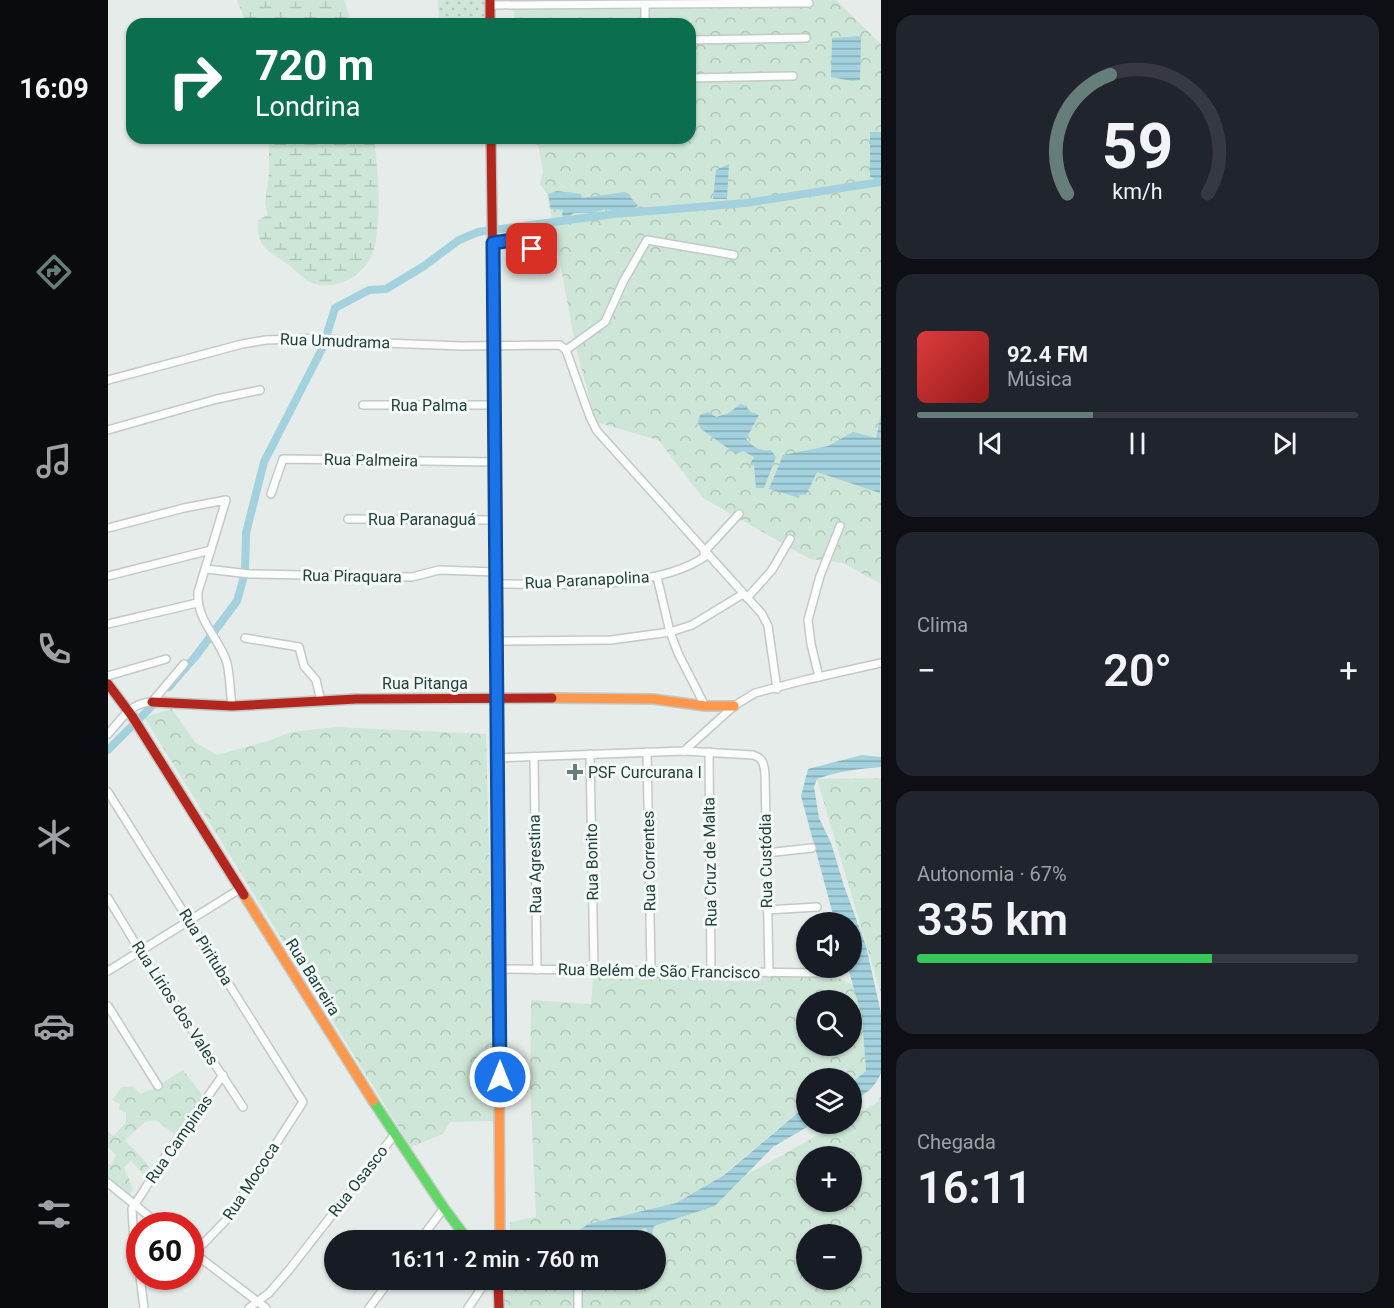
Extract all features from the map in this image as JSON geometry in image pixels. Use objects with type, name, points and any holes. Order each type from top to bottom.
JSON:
[{"type":"street","points":[[490,3],[645,5],[809,3]]},
{"type":"street","points":[[645,5],[645,18]]},
{"type":"street","points":[[696,40],[806,38]]},
{"type":"street","points":[[696,78],[793,76]]},
{"type":"street","points":[[491,144],[497,572],[500,1230]]},
{"type":"street","points":[[493,240],[512,240],[532,249],[547,240],[552,232]]},
{"type":"street","points":[[734,255],[647,240],[623,282],[605,322],[566,350],[597,431],[766,620],[777,689]]},
{"type":"street","name":"Rua Umudrama","points":[[108,380],[242,344],[275,339],[319,338],[359,342],[493,346],[560,345],[566,350]]},
{"type":"street","points":[[108,430],[217,399],[260,390]]},
{"type":"street","name":"Rua Palma","points":[[363,405],[495,405]]},
{"type":"street","name":"Rua Palmeira","points":[[272,494],[283,459],[495,462]]},
{"type":"street","points":[[108,528],[226,500],[198,592],[197,603],[208,631],[226,662],[232,706]]},
{"type":"street","name":"Rua Paranapolina","points":[[497,584],[591,584],[657,577],[681,570],[706,554],[740,514]]},
{"type":"street","name":"Rua Paranaguá","points":[[348,519],[496,520]]},
{"type":"street","points":[[819,677],[808,620],[820,576],[840,526]]},
{"type":"street","points":[[497,641],[611,640],[670,632],[692,625],[745,596],[772,570],[790,539]]},
{"type":"street","points":[[108,576],[211,550]]},
{"type":"street","name":"Rua Piraquara","points":[[206,569],[250,574],[412,577],[440,570],[497,572]]},
{"type":"street","points":[[657,577],[670,632],[705,706]]},
{"type":"street","points":[[108,624],[197,603]]},
{"type":"street","points":[[245,638],[299,647],[304,666],[316,680],[321,701]]},
{"type":"street","points":[[108,676],[166,659]]},
{"type":"street","points":[[684,751],[734,706],[755,693],[881,663]]},
{"type":"street","points":[[108,734],[130,714],[137,704],[152,702],[184,664]]},
{"type":"street","points":[[108,684],[130,714]]},
{"type":"street","name":"Rua Pitanga","points":[[152,702],[232,706],[356,699],[653,699],[705,706],[734,706]]},
{"type":"street","name":"Rua Barreira","points":[[130,714],[395,1134],[460,1230]]},
{"type":"street","name":"Rua Correntes","points":[[647,752],[651,970]]},
{"type":"street","points":[[497,758],[709,752]]},
{"type":"street","name":"Rua Custódia","points":[[709,752],[753,755],[760,758],[764,765],[769,973]]},
{"type":"street","name":"Rua Cruz de Malta","points":[[709,752],[711,971]]},
{"type":"street","name":"Rua Bonito","points":[[590,754],[594,970]]},
{"type":"street","name":"Rua Agrestina","points":[[534,757],[537,970]]},
{"type":"street","name":"Rua Pirituba","points":[[108,792],[303,1102]]},
{"type":"street","points":[[766,853],[812,848]]},
{"type":"street","points":[[108,971],[240,889]]},
{"type":"street","name":"Rua Lírios dos Vales","points":[[108,898],[140,951],[243,1107]]},
{"type":"street","points":[[767,910],[817,907]]},
{"type":"street","name":"Rua Belém de São Francisco","points":[[499,969],[796,973]]},
{"type":"street","points":[[108,1006],[158,1086]]},
{"type":"street","name":"Rua Campinas","points":[[135,1204],[223,1075]]},
{"type":"street","name":"Rua Mococa","points":[[204,1243],[229,1217],[303,1102]]},
{"type":"street","name":"Rua Osasco","points":[[249,1308],[258,1302],[289,1270],[395,1134]]},
{"type":"street","points":[[108,1183],[144,1212]]},
{"type":"street","points":[[133,1212],[135,1204]]},
{"type":"street","points":[[428,1230],[444,1208]]},
{"type":"street","points":[[204,1261],[266,1308]]},
{"type":"street","points":[[142,1290],[144,1308]]},
{"type":"street","points":[[369,1308],[382,1290]]},
{"type":"street","points":[[468,1308],[480,1290]]},
{"type":"street","points":[[498,1290],[499,1307]]},
{"type":"street","points":[[578,1290],[578,1308]]},
{"type":"green space","points":[[237,0],[344,0],[350,18],[244,18]]},
{"type":"green space","points":[[438,0],[486,0],[486,18],[439,18]]},
{"type":"green space","points":[[511,0],[836,0],[881,44],[881,584],[843,563],[810,559],[703,498],[658,440],[596,422],[576,348],[547,194],[540,184],[543,171],[538,145],[533,144],[696,144],[696,18],[515,18]]},
{"type":"green space","points":[[269,144],[375,144],[378,223],[374,249],[364,267],[357,274],[338,284],[318,285],[308,281],[268,251],[259,236],[258,220],[268,215],[265,203],[269,174]]},
{"type":"green space","points":[[172,709],[195,742],[217,755],[291,732],[337,727],[486,734],[496,1121],[450,1122],[443,1134],[411,1147],[144,717]]},
{"type":"green space","points":[[881,778],[881,994],[862,930],[862,912],[857,912],[817,779]]},
{"type":"green space","points":[[594,970],[840,979],[853,985],[854,990],[796,990],[796,1056],[862,1056],[862,1017],[866,1071],[862,1074],[862,1068],[796,1068],[796,1114],[720,1177],[676,1203],[588,1224],[579,1230],[510,1230],[510,1222],[536,1217],[530,1084],[531,1000],[591,1004]]},
{"type":"green space","points":[[183,1070],[203,1096],[188,1121],[174,1134],[156,1120],[145,1122],[125,1140],[142,1158],[150,1171],[143,1174],[131,1161],[124,1167],[133,1189],[129,1195],[108,1180],[108,1164],[111,1165],[116,1155],[108,1147],[108,1131],[113,1136],[126,1123],[126,1113],[119,1109],[120,1104],[112,1100],[122,1087],[133,1086],[140,1094],[153,1089]]},
{"type":"green space","points":[[881,1095],[881,1308],[504,1308],[504,1293],[509,1290],[666,1290],[666,1230],[633,1230],[715,1206],[746,1175],[796,1147],[796,1212],[862,1212],[862,1146],[798,1146],[820,1134],[862,1134],[862,1111],[878,1102]]},
{"type":"water","points":[[861,36],[860,80],[852,81],[831,77],[832,38]]},
{"type":"water","points":[[870,132],[881,132],[881,182],[870,177]]},
{"type":"water","points":[[729,164],[727,199],[713,199],[716,170]]},
{"type":"water","points":[[557,191],[581,194],[582,198],[625,192],[638,205],[633,210],[622,209],[617,212],[607,209],[593,213],[574,213],[566,218],[562,215],[563,210],[551,209],[548,194]]},
{"type":"water","points":[[740,404],[747,406],[748,411],[759,415],[746,439],[757,448],[771,450],[776,457],[764,488],[756,488],[754,465],[749,466],[754,457],[743,451],[736,454],[701,429],[698,421],[700,415],[708,412],[716,417],[729,413]]},
{"type":"water","points":[[881,415],[880,493],[817,472],[806,495],[800,494],[799,498],[769,489],[783,455],[828,446],[853,432],[876,438]]},
{"type":"water","points":[[862,755],[881,757],[881,767],[825,776],[817,779],[814,787],[819,818],[831,843],[854,912],[832,912],[801,796],[808,769]]},
{"type":"water","points":[[862,935],[881,1013],[881,1073],[873,1087],[862,1095],[862,1074],[866,1071],[862,990],[854,990],[851,978],[862,978]]},
{"type":"water","points":[[796,1114],[796,1133],[773,1147],[715,1206],[654,1226],[653,1230],[646,1228],[579,1230],[588,1224],[676,1203],[724,1175]]},
{"type":"waterway","points":[[169,687],[237,601],[245,573],[246,533],[264,462],[323,347],[335,308],[369,290],[386,289],[424,266],[459,240],[478,232],[614,214],[746,203],[881,182]]},
{"type":"waterway","points":[[108,750],[159,699]]},
{"type":"traffic: fast","points":[[497,579],[498,894]]},
{"type":"traffic: fast","points":[[373,1101],[460,1230]]},
{"type":"traffic: slow","points":[[552,698],[653,699],[705,706],[734,706]]},
{"type":"traffic: slow","points":[[498,894],[500,1230]]},
{"type":"traffic: slow","points":[[244,895],[373,1101]]},
{"type":"traffic: jam","points":[[490,0],[490,18]]},
{"type":"traffic: jam","points":[[491,144],[497,579]]},
{"type":"traffic: jam","points":[[108,684],[132,716],[244,895]]},
{"type":"traffic: jam","points":[[152,702],[232,706],[356,699],[552,698]]},
{"type":"traffic: jam","points":[[498,1290],[499,1308]]},
{"type":"place","name":"PSF Curcurana I","points":[[575,772]]},
{"type":"route","points":[[500,1077],[493,243],[512,240],[532,249]]}]
